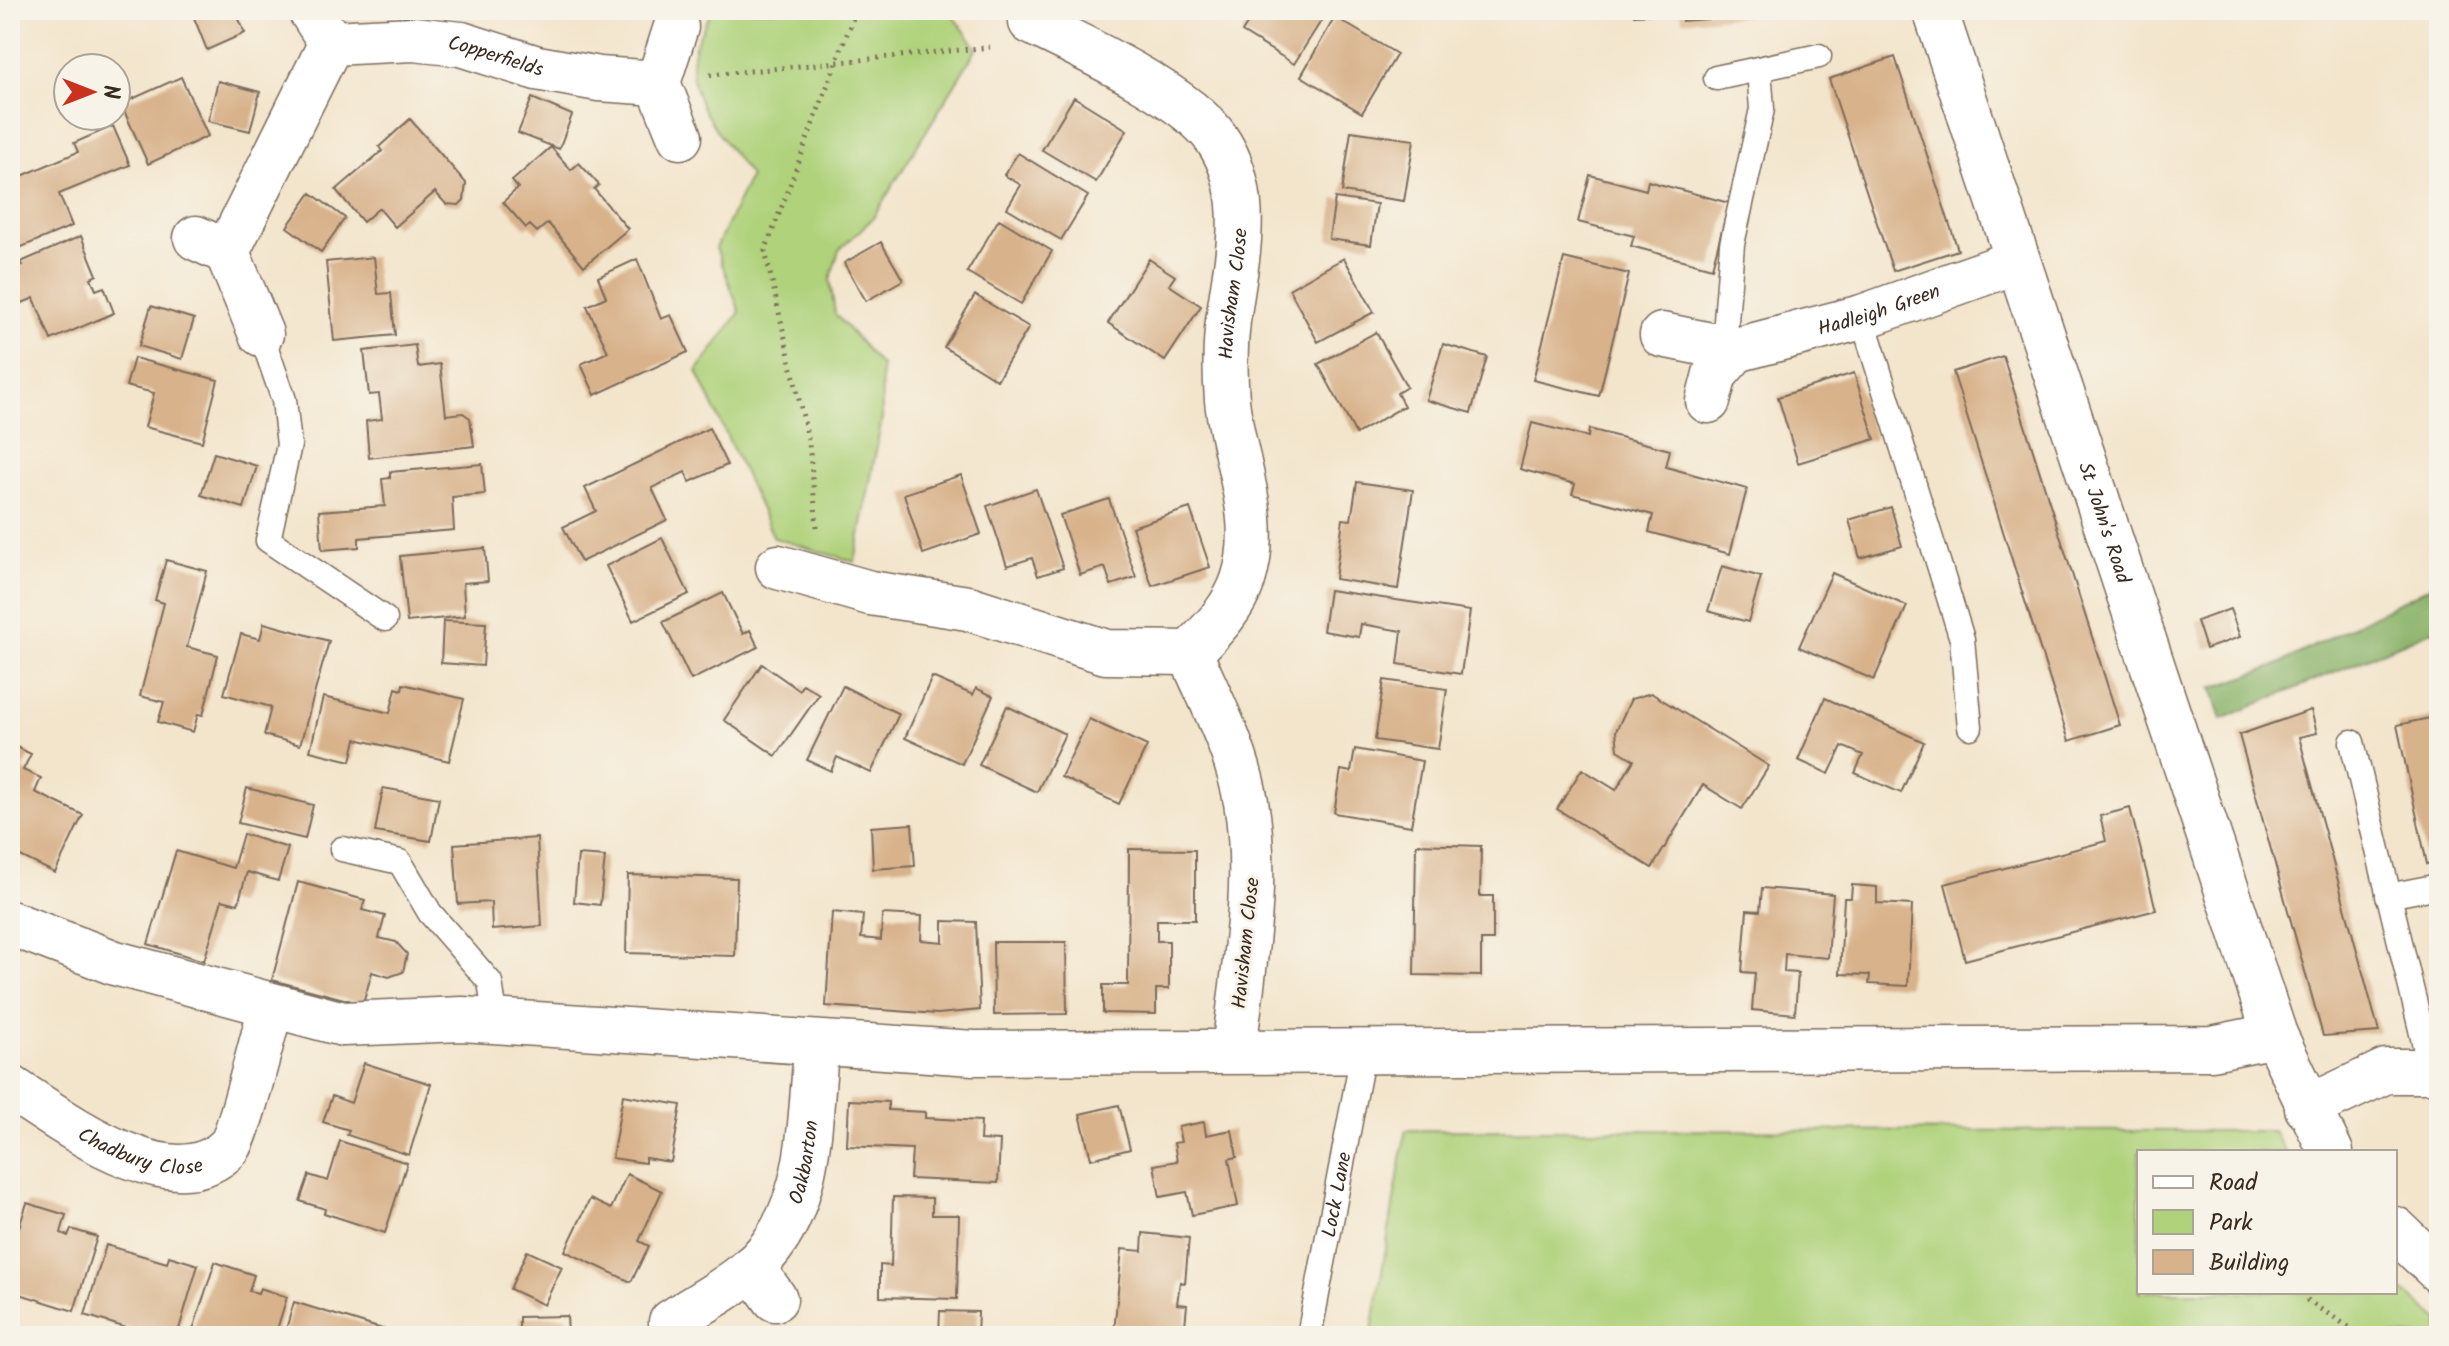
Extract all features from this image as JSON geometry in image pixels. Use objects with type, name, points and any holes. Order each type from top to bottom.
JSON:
[{"type":"street","name":"St John's Road","points":[[1935,10],[2275,1035],[2307,1108],[2330,1150]]},
{"type":"street","points":[[680,137],[658,83],[682,18]]},
{"type":"street","name":"Havisham Close","points":[[1031,22],[1171,98],[1216,136],[1233,171],[1241,217],[1227,325],[1227,400],[1247,497],[1250,543],[1243,580],[1226,615],[1190,653],[1231,745],[1246,801],[1253,867],[1234,1051]]},
{"type":"street","name":"Copperfields","points":[[261,334],[212,245],[321,27],[461,44],[537,68],[599,79],[658,83]]},
{"type":"street","name":"Hadleigh Green","points":[[1662,335],[1730,348],[1862,317],[2018,261]]},
{"type":"street","points":[[1708,401],[1715,374],[1730,348]]},
{"type":"street","points":[[794,573],[870,593],[968,608],[1106,652],[1190,653]]},
{"type":"street","points":[[10,923],[115,963],[343,1024],[429,1019],[496,1021],[974,1053],[2212,1048],[2275,1035]]},
{"type":"street","name":"Chadbury Close","points":[[10,1087],[104,1145],[157,1166],[205,1164],[231,1146],[271,1007]]},
{"type":"street","name":"Oakbarton","points":[[671,1322],[764,1283],[795,1210],[804,1168],[817,1043]]},
{"type":"street","points":[[2307,1108],[2386,1071],[2435,1071]]},
{"type":"street","points":[[2397,1231],[2439,1271]]},
{"type":"lane","points":[[1716,78],[1819,56]]},
{"type":"lane","points":[[1730,348],[1732,244],[1762,109],[1759,69]]},
{"type":"lane","points":[[1862,317],[1962,639],[1970,727]]},
{"type":"lane","points":[[261,334],[284,400],[289,445],[268,540],[385,619]]},
{"type":"lane","points":[[2352,742],[2388,896],[2435,1071]]},
{"type":"lane","points":[[342,849],[400,862],[430,913],[490,982],[496,1021]]},
{"type":"lane","points":[[2388,896],[2439,886]]},
{"type":"lane","name":"Lock Lane","points":[[1309,1336],[1363,1053]]},
{"type":"path","points":[[794,573],[819,516],[809,443],[765,251],[856,10]]},
{"type":"path","points":[[658,83],[694,82],[712,74],[837,60],[1018,45],[1031,22]]},
{"type":"path","points":[[2306,1294],[2308,1301],[2363,1336]]},
{"type":"green space","points":[[712,10],[949,10],[977,48],[873,218],[839,250],[830,280],[835,314],[881,366],[882,418],[855,562],[774,538],[697,371],[740,312],[716,248],[750,176],[708,118],[694,85],[694,50]]},
{"type":"green space","points":[[2439,582],[2439,628],[2222,719],[2212,688],[2273,667]]},
{"type":"green space","points":[[1406,1130],[2273,1131],[2285,1150],[2137,1150],[2137,1294],[2397,1294],[2397,1286],[2439,1320],[2439,1336],[1371,1336]]},
{"type":"building","points":[[191,10],[235,10],[245,33],[207,50]]},
{"type":"building","points":[[1256,10],[1328,10],[1294,64],[1242,32]]},
{"type":"building","points":[[1633,10],[1804,12],[1682,21],[1681,13],[1634,15]]},
{"type":"building","points":[[1335,17],[1397,54],[1362,113],[1301,76]]},
{"type":"building","points":[[1895,57],[1958,250],[1893,271],[1829,79]]},
{"type":"building","points":[[181,77],[208,136],[148,164],[132,128],[132,99]]},
{"type":"building","points":[[218,81],[260,92],[250,131],[208,121]]},
{"type":"building","points":[[1074,97],[1127,130],[1096,182],[1042,150]]},
{"type":"building","points":[[532,98],[572,115],[559,149],[518,133]]},
{"type":"building","points":[[410,119],[466,183],[464,200],[459,205],[446,204],[435,192],[395,227],[379,208],[363,222],[336,190],[382,151],[379,147]]},
{"type":"building","points":[[1351,131],[1414,140],[1404,201],[1342,192]]},
{"type":"building","points":[[99,132],[116,132],[130,165],[59,194],[72,226],[17,249],[10,234],[10,181],[78,152],[74,143]]},
{"type":"building","points":[[551,147],[571,170],[579,163],[599,185],[594,189],[628,229],[584,266],[548,223],[537,232],[530,225],[526,228],[503,202],[518,188],[512,181]]},
{"type":"building","points":[[1018,153],[1088,196],[1061,240],[1007,208],[1021,185],[1004,175]]},
{"type":"building","points":[[1590,175],[1646,190],[1648,181],[1729,203],[1712,268],[1631,246],[1634,236],[1578,222]]},
{"type":"building","points":[[311,193],[345,218],[321,252],[287,227]]},
{"type":"building","points":[[1335,198],[1377,204],[1371,245],[1329,239]]},
{"type":"building","points":[[999,219],[1052,251],[1021,304],[967,272]]},
{"type":"building","points":[[81,236],[97,275],[91,278],[96,290],[104,287],[114,313],[51,340],[34,298],[10,308],[10,270],[23,265],[21,262]]},
{"type":"building","points":[[881,242],[903,280],[866,301],[844,263]]},
{"type":"building","points":[[374,257],[378,294],[391,293],[395,335],[334,341],[326,262]]},
{"type":"building","points":[[1344,258],[1374,312],[1318,342],[1289,289]]},
{"type":"building","points":[[1564,258],[1629,274],[1599,396],[1533,380]]},
{"type":"building","points":[[637,259],[661,319],[671,315],[688,352],[595,395],[581,364],[608,352],[587,306],[606,297],[598,277]]},
{"type":"building","points":[[1149,259],[1175,276],[1169,285],[1201,306],[1165,361],[1108,323]]},
{"type":"building","points":[[975,295],[1029,327],[997,380],[944,347]]},
{"type":"building","points":[[151,306],[194,319],[182,359],[139,346]]},
{"type":"building","points":[[1376,332],[1407,387],[1397,393],[1404,406],[1356,434],[1318,364]]},
{"type":"building","points":[[1443,344],[1487,357],[1471,413],[1426,400]]},
{"type":"building","points":[[415,345],[418,367],[440,364],[446,415],[463,413],[470,418],[474,446],[369,458],[366,421],[382,419],[379,394],[369,395],[364,351]]},
{"type":"building","points":[[2003,356],[2120,725],[2069,741],[1953,372]]},
{"type":"building","points":[[134,358],[218,380],[202,442],[145,427],[154,393],[126,386]]},
{"type":"building","points":[[1854,373],[1875,439],[1798,463],[1778,397]]},
{"type":"building","points":[[1532,423],[1588,437],[1589,429],[1670,450],[1666,467],[1747,489],[1730,554],[1649,532],[1653,515],[1572,494],[1575,484],[1520,469]]},
{"type":"building","points":[[709,428],[727,465],[690,482],[685,472],[652,488],[667,520],[581,562],[563,527],[596,511],[585,488]]},
{"type":"building","points":[[214,453],[257,466],[244,508],[201,495]]},
{"type":"building","points":[[482,464],[485,494],[452,497],[454,530],[359,538],[359,547],[322,550],[319,511],[385,506],[382,479],[390,478],[390,472]]},
{"type":"building","points":[[961,475],[981,534],[923,554],[904,494]]},
{"type":"building","points":[[1357,482],[1413,490],[1398,589],[1335,579],[1343,519],[1351,520]]},
{"type":"building","points":[[1036,489],[1063,568],[1038,576],[1032,558],[1007,566],[987,506]]},
{"type":"building","points":[[1109,499],[1136,577],[1111,585],[1105,567],[1080,575],[1060,515]]},
{"type":"building","points":[[1891,507],[1902,546],[1860,558],[1849,520]]},
{"type":"building","points":[[1190,508],[1210,567],[1152,586],[1132,527]]},
{"type":"building","points":[[662,538],[689,594],[633,621],[606,566]]},
{"type":"building","points":[[485,548],[488,581],[463,583],[465,616],[407,622],[400,556]]},
{"type":"building","points":[[166,560],[207,571],[187,647],[218,655],[203,715],[198,714],[193,732],[158,722],[164,702],[140,696],[164,603],[155,600]]},
{"type":"building","points":[[1722,566],[1761,577],[1748,622],[1708,611]]},
{"type":"building","points":[[1832,573],[1907,606],[1874,680],[1799,647]]},
{"type":"building","points":[[1329,590],[1470,611],[1461,674],[1398,664],[1402,631],[1361,624],[1359,637],[1323,631]]},
{"type":"building","points":[[723,593],[743,634],[750,630],[758,647],[691,680],[663,622]]},
{"type":"building","points":[[2230,609],[2240,637],[2206,649],[2197,621]]},
{"type":"building","points":[[443,621],[486,623],[483,666],[441,663]]},
{"type":"building","points":[[264,623],[329,641],[300,745],[264,735],[271,707],[224,694],[241,634],[260,639]]},
{"type":"building","points":[[762,664],[799,690],[803,684],[819,694],[776,756],[724,720]]},
{"type":"building","points":[[932,677],[973,695],[976,688],[993,696],[962,764],[905,738]]},
{"type":"building","points":[[1384,680],[1447,689],[1438,749],[1375,740]]},
{"type":"building","points":[[403,684],[464,699],[449,761],[356,739],[351,761],[310,751],[323,697],[390,713],[396,688],[402,690]]},
{"type":"building","points":[[843,686],[899,714],[871,773],[837,757],[831,771],[807,760]]},
{"type":"building","points":[[1651,693],[1769,766],[1742,809],[1703,785],[1652,868],[1557,809],[1582,769],[1616,790],[1634,760],[1618,750],[1616,731],[1631,699]]},
{"type":"building","points":[[1825,698],[1924,742],[1901,793],[1855,773],[1863,755],[1842,746],[1829,774],[1798,760]]},
{"type":"building","points":[[1007,706],[1065,734],[1037,792],[979,765]]},
{"type":"building","points":[[2311,710],[2317,733],[2299,737],[2379,1032],[2323,1036],[2239,735]]},
{"type":"building","points":[[2439,716],[2439,862],[2427,864],[2397,725]]},
{"type":"building","points":[[1089,719],[1147,746],[1119,804],[1061,777]]},
{"type":"building","points":[[10,744],[31,754],[23,770],[41,778],[35,792],[83,815],[55,873],[10,851]]},
{"type":"building","points":[[1355,749],[1422,761],[1411,826],[1334,813],[1341,770],[1351,772]]},
{"type":"building","points":[[247,788],[313,805],[305,839],[238,823]]},
{"type":"building","points":[[383,788],[439,798],[431,841],[375,832]]},
{"type":"building","points":[[2130,808],[2156,910],[1965,960],[1945,884],[2106,841],[2100,816]]},
{"type":"building","points":[[912,824],[915,866],[873,869],[871,827]]},
{"type":"building","points":[[243,834],[288,848],[278,881],[247,872],[238,904],[222,900],[204,961],[148,944],[176,851],[233,868]]},
{"type":"building","points":[[537,838],[542,926],[492,930],[491,902],[458,904],[454,844]]},
{"type":"building","points":[[1416,844],[1481,846],[1480,896],[1493,896],[1493,940],[1481,940],[1481,976],[1414,975]]},
{"type":"building","points":[[1129,849],[1195,850],[1195,920],[1157,920],[1157,941],[1169,941],[1169,989],[1156,989],[1156,1014],[1103,1013],[1103,985],[1128,985]]},
{"type":"building","points":[[578,855],[605,857],[600,905],[574,902]]},
{"type":"building","points":[[628,875],[737,878],[735,956],[626,953]]},
{"type":"building","points":[[298,882],[365,900],[362,910],[385,916],[379,938],[396,942],[407,954],[403,972],[389,977],[372,972],[363,1004],[272,980]]},
{"type":"building","points":[[1852,885],[1877,887],[1877,903],[1912,905],[1908,986],[1869,984],[1870,975],[1840,974],[1844,898],[1851,898]]},
{"type":"building","points":[[1762,888],[1833,894],[1828,958],[1785,954],[1784,972],[1798,973],[1795,1014],[1752,1010],[1755,973],[1742,972],[1747,910],[1760,911]]},
{"type":"building","points":[[832,912],[863,915],[861,938],[881,940],[882,914],[922,916],[921,940],[943,942],[943,921],[976,922],[980,1010],[938,1014],[826,1006]]},
{"type":"building","points":[[993,942],[1066,942],[1067,1014],[994,1015]]},
{"type":"building","points":[[364,1063],[431,1084],[409,1155],[347,1135],[349,1130],[323,1122],[332,1096],[351,1103]]},
{"type":"building","points":[[623,1095],[681,1105],[671,1162],[645,1158],[645,1163],[612,1158]]},
{"type":"building","points":[[849,1100],[888,1102],[888,1110],[925,1112],[925,1118],[981,1121],[980,1140],[1000,1141],[998,1183],[910,1179],[912,1149],[847,1146]]},
{"type":"building","points":[[1119,1105],[1130,1149],[1091,1159],[1080,1114]]},
{"type":"building","points":[[1204,1122],[1206,1135],[1232,1130],[1237,1157],[1229,1159],[1238,1206],[1192,1215],[1187,1192],[1160,1197],[1154,1165],[1177,1161],[1174,1143],[1181,1142],[1178,1127]]},
{"type":"building","points":[[340,1141],[407,1163],[385,1233],[324,1213],[325,1209],[300,1201],[309,1175],[328,1181]]},
{"type":"building","points":[[627,1174],[662,1191],[639,1241],[649,1246],[631,1282],[565,1251],[590,1199],[611,1209]]},
{"type":"building","points":[[893,1197],[932,1198],[932,1215],[959,1215],[957,1299],[880,1297],[880,1265],[891,1266]]},
{"type":"building","points":[[27,1203],[66,1215],[61,1233],[68,1236],[71,1229],[97,1237],[74,1311],[10,1291],[10,1255]]},
{"type":"building","points":[[1143,1233],[1189,1238],[1185,1283],[1180,1282],[1177,1304],[1187,1305],[1184,1336],[1114,1332],[1122,1249],[1142,1251]]},
{"type":"building","points":[[106,1245],[167,1263],[169,1256],[198,1265],[177,1336],[152,1336],[85,1315]]},
{"type":"building","points":[[527,1251],[562,1267],[544,1305],[510,1289]]},
{"type":"building","points":[[215,1262],[254,1275],[249,1291],[258,1293],[260,1288],[287,1297],[275,1336],[191,1336]]},
{"type":"building","points":[[294,1302],[385,1330],[383,1336],[284,1336]]},
{"type":"building","points":[[940,1311],[978,1312],[977,1336],[939,1336]]},
{"type":"building","points":[[567,1316],[568,1336],[519,1336],[519,1317]]}]
